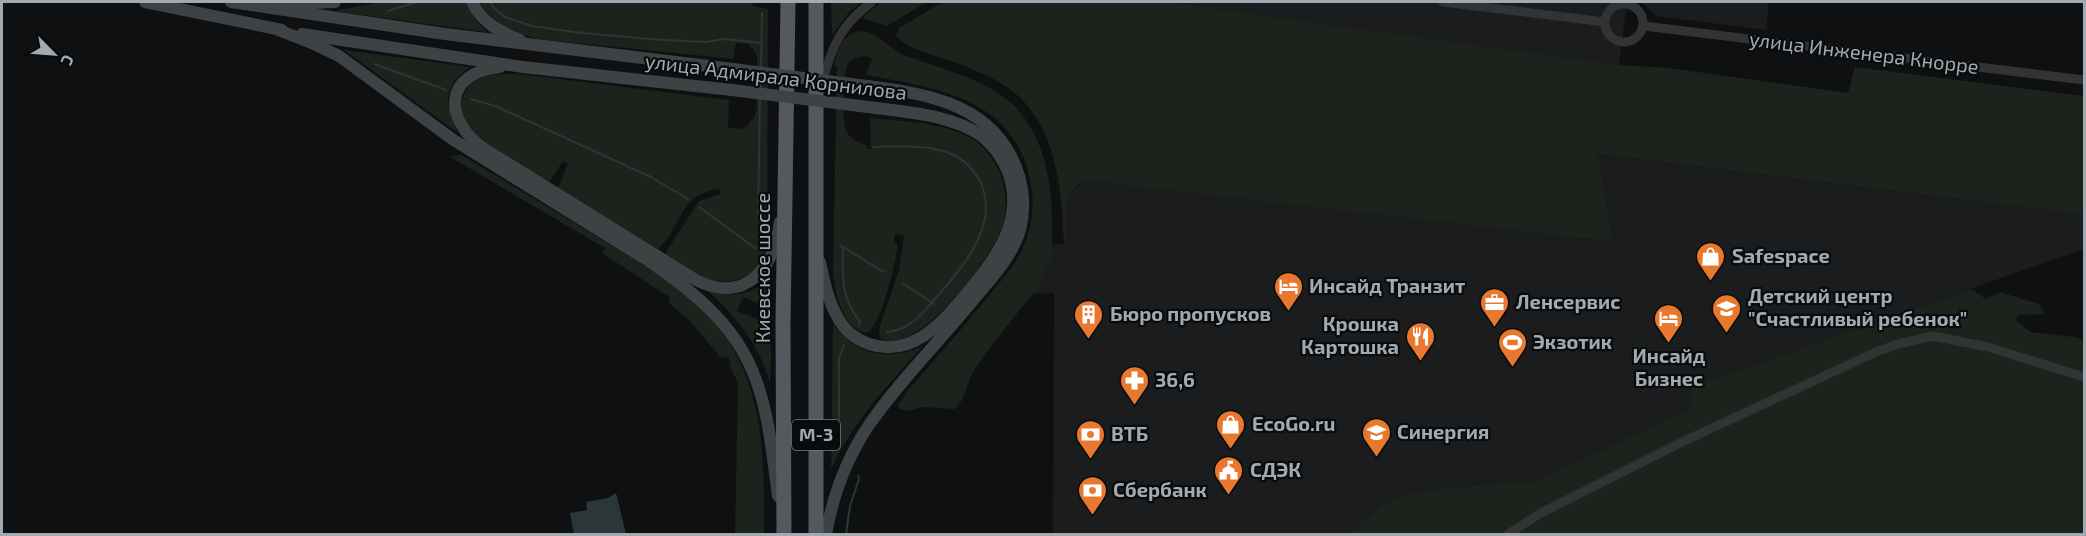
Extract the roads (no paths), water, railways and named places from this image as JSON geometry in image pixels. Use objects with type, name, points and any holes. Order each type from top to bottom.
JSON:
[{"type":"highway","name":"Киевское шоссе","points":[[784,534],[784,197],[788,2]]},
{"type":"highway","name":"М-3","points":[[816,2],[816,534]]},
{"type":"main road","name":"улица Адмирала Корнилова","points":[[145,2],[336,40],[524,67],[732,90],[932,117],[972,130],[988,141],[1003,162],[1011,185],[1013,213],[1008,234],[989,266],[943,321],[912,343],[884,347],[861,341],[853,336],[839,320],[825,286],[815,239]]},
{"type":"main road","name":"улица Адмирала Корнилова","points":[[231,2],[446,34],[915,93],[969,112],[989,126],[1002,141],[1016,165],[1021,183],[1023,214],[1017,237],[1003,263],[894,393],[858,443],[840,478],[826,534]]},
{"type":"main road","points":[[253,6],[335,2]]},
{"type":"main road","points":[[472,2],[482,19],[492,27],[532,45]]},
{"type":"main road","points":[[276,29],[339,57],[452,140],[649,261],[707,305],[734,338],[755,378],[772,452],[784,534]]},
{"type":"main road","points":[[524,67],[491,68],[474,74],[465,81],[458,91],[455,104],[458,121],[466,133],[486,150],[699,282],[716,288],[728,288],[748,283],[758,275],[766,265],[777,239],[784,197]]},
{"type":"street","points":[[815,109],[827,63],[839,35],[856,14],[872,2]]},
{"type":"street","points":[[1443,2],[1605,22]]},
{"type":"street","points":[[1629,5],[1640,12],[1644,26],[1635,40],[1623,43],[1612,38],[1605,22],[1607,15],[1616,6],[1629,5]]},
{"type":"street","name":"улица Инженера Кнорре","points":[[1644,26],[2085,80]]},
{"type":"street","points":[[1508,534],[1541,513],[1680,443],[1878,351],[1898,344],[1933,336],[1988,347],[2085,377]]},
{"type":"waterway","points":[[388,11],[417,2]]},
{"type":"waterway","points":[[490,2],[505,17],[532,26],[648,39],[705,42],[725,39],[762,43]]},
{"type":"waterway","points":[[761,68],[762,13]]},
{"type":"waterway","points":[[374,64],[446,90]]},
{"type":"waterway","points":[[761,76],[761,89]]},
{"type":"waterway","points":[[758,218],[760,97]]},
{"type":"waterway","points":[[471,99],[495,106],[651,177],[688,199]]},
{"type":"waterway","points":[[873,147],[925,147],[954,155],[967,164],[977,176],[984,192],[986,207],[984,223],[978,239],[961,268],[911,324],[887,332]]},
{"type":"waterway","points":[[699,207],[755,248],[759,248]]},
{"type":"waterway","points":[[840,246],[843,247],[843,277],[846,295],[860,322],[859,326]]},
{"type":"waterway","points":[[843,247],[884,272]]},
{"type":"waterway","points":[[902,283],[934,304]]},
{"type":"waterway","points":[[839,420],[839,358],[844,345]]},
{"type":"waterway","points":[[846,534],[858,476]]},
{"type":"place","name":"Safespace","points":[[1711,282]]},
{"type":"place","name":"Инсайд Транзит","points":[[1288,312]]},
{"type":"place","name":"Ленсервис","points":[[1495,328]]},
{"type":"place","name":"Детский центр \"Счастливый ребенок\"","points":[[1727,334]]},
{"type":"place","name":"Бюро пропусков","points":[[1089,340]]},
{"type":"place","name":"Инсайд Бизнес","points":[[1669,344]]},
{"type":"place","name":"Крошка Картошка","points":[[1420,362]]},
{"type":"place","name":"Экзотик","points":[[1512,368]]},
{"type":"place","name":"36,6","points":[[1134,406]]},
{"type":"place","name":"EcoGo.ru","points":[[1231,450]]},
{"type":"place","name":"Синергия","points":[[1376,458]]},
{"type":"place","name":"ВТБ","points":[[1090,460]]},
{"type":"place","name":"СДЭК","points":[[1229,496]]},
{"type":"place","name":"Сбербанк","points":[[1092,516]]}]
